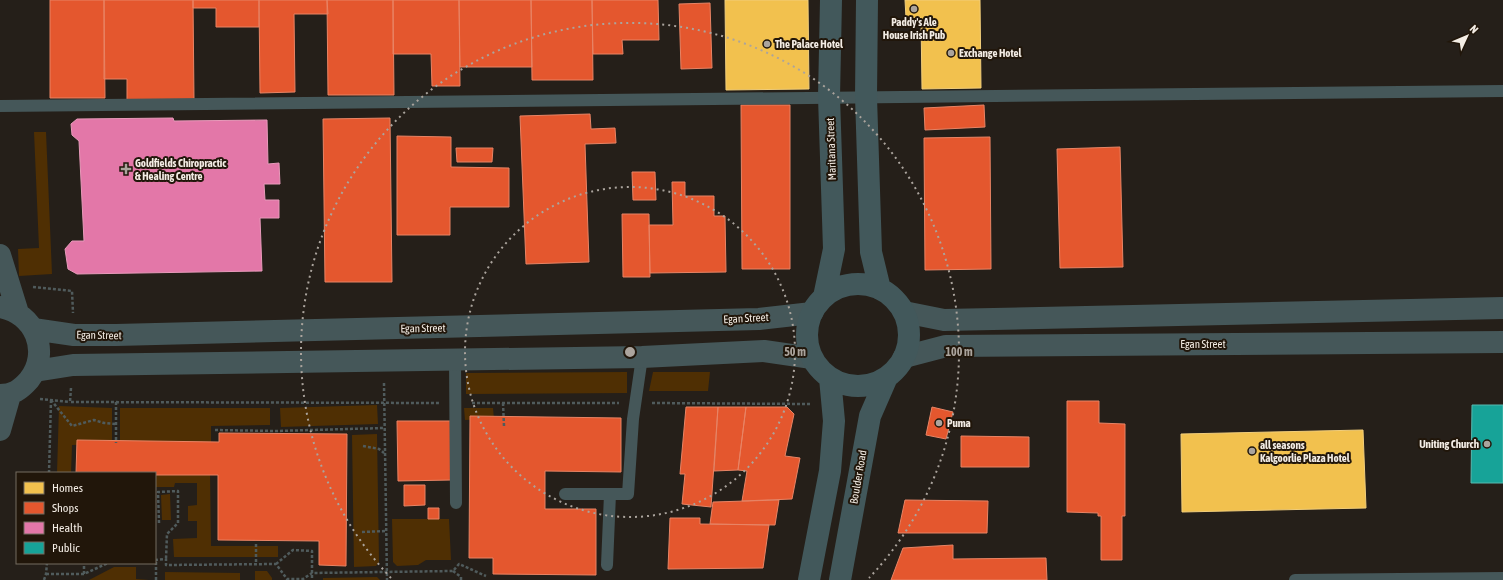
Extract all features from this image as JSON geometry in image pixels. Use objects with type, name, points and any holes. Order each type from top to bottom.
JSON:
[{"type":"main road","name":"Maritana Street","points":[[818,305],[834,249],[829,97],[831,0]]},
{"type":"main road","points":[[867,0],[866,97],[871,252],[880,289]]},
{"type":"main road","name":"Boulder Road","points":[[855,284],[867,284],[880,289],[891,296],[904,312],[908,324],[909,337],[907,351],[897,368],[887,377],[875,383],[860,386],[849,385],[830,378],[818,367],[812,358],[808,345],[807,332],[809,319],[818,305],[835,289],[855,284]]},
{"type":"main road","name":"Boulder Road","points":[[840,580],[870,416],[887,377]]},
{"type":"main road","points":[[809,580],[830,471],[834,420],[830,378]]},
{"type":"street","points":[[0,255],[9,284],[9,310],[33,329],[40,348],[36,372],[22,388],[5,395],[0,430]]},
{"type":"street","name":"Egan Street","points":[[33,329],[74,335],[116,335],[758,319],[818,305]]},
{"type":"street","points":[[904,312],[944,320],[1503,308]]},
{"type":"street","name":"Egan Street","points":[[904,357],[946,346],[1503,342]]},
{"type":"street","points":[[36,372],[73,365],[642,357],[764,351],[812,358]]},
{"type":"lane","points":[[0,106],[1503,90]]},
{"type":"lane","points":[[565,494],[628,494],[636,403],[642,357]]},
{"type":"lane","points":[[455,359],[456,503]]},
{"type":"lane","points":[[607,565],[610,494]]},
{"type":"lane","points":[[1294,580],[1503,578]]},
{"type":"path","points":[[9,284],[72,292],[74,335]]},
{"type":"path","points":[[383,361],[387,580]]},
{"type":"path","points":[[73,365],[70,402],[815,404]]},
{"type":"path","points":[[49,472],[51,400],[72,426],[94,420],[116,424]]},
{"type":"path","points":[[116,402],[116,443]]},
{"type":"path","points":[[503,403],[504,426]]},
{"type":"path","points":[[215,430],[276,431],[384,428]]},
{"type":"path","points":[[363,446],[380,449],[385,453]]},
{"type":"path","points":[[159,523],[158,492],[178,491],[178,523],[167,534],[166,565],[276,564],[293,550],[312,551],[312,580]]},
{"type":"path","points":[[362,532],[386,531]]},
{"type":"path","points":[[256,544],[256,564]]},
{"type":"path","points":[[156,580],[156,560],[166,560]]},
{"type":"path","points":[[44,580],[47,564]]},
{"type":"path","points":[[84,564],[84,574]]},
{"type":"path","points":[[46,574],[84,574],[106,564]]},
{"type":"path","points":[[276,564],[287,579],[303,579],[312,573],[453,572],[461,578],[461,580]]},
{"type":"path","points":[[453,572],[459,564],[486,576]]},
{"type":"shaded area","points":[[34,132],[46,132],[52,274],[19,276],[18,249],[39,248]]},
{"type":"shaded area","points":[[627,372],[627,393],[466,394],[466,373]]},
{"type":"shaded area","points":[[653,372],[710,372],[708,391],[649,391]]},
{"type":"shaded area","points":[[377,405],[378,424],[281,427],[280,408]]},
{"type":"shaded area","points":[[59,406],[112,408],[112,444],[72,445],[71,472],[57,472]]},
{"type":"shaded area","points":[[120,408],[270,408],[270,425],[211,426],[211,444],[120,444]]},
{"type":"shaded area","points":[[464,408],[493,408],[494,419],[465,420]]},
{"type":"shaded area","points":[[377,434],[379,562],[376,566],[354,567],[352,435]]},
{"type":"shaded area","points":[[210,470],[211,546],[278,546],[278,557],[174,557],[173,539],[197,538],[197,521],[188,521],[188,506],[197,505],[197,483],[175,483],[174,487],[156,487],[156,473]]},
{"type":"shaded area","points":[[170,494],[171,520],[162,520],[161,495]]},
{"type":"shaded area","points":[[392,519],[449,519],[451,560],[426,560],[418,565],[397,566],[393,562]]},
{"type":"shaded area","points":[[114,567],[136,567],[136,579],[149,580],[89,580]]},
{"type":"shaded area","points":[[255,571],[267,571],[272,580],[255,580]]},
{"type":"shaded area","points":[[165,572],[240,573],[240,580],[165,580]]},
{"type":"shaded area","points":[[377,577],[380,580],[323,580],[323,578]]},
{"type":"building: Homes","name":"The Palace Hotel","points":[[725,0],[808,0],[809,89],[726,90]]},
{"type":"building: Homes","name":"Exchange Hotel","points":[[905,0],[980,0],[981,88],[922,89],[921,18],[906,18]]},
{"type":"building: Homes","points":[[1363,430],[1366,508],[1182,512],[1181,434]]},
{"type":"building: Shops","points":[[50,0],[104,0],[105,98],[50,98]]},
{"type":"building: Shops","points":[[104,0],[193,0],[194,101],[127,101],[127,79],[104,79]]},
{"type":"building: Shops","points":[[193,0],[259,0],[259,27],[216,27],[216,8],[193,8]]},
{"type":"building: Shops","points":[[259,0],[327,0],[328,14],[294,14],[295,92],[260,93]]},
{"type":"building: Shops","points":[[327,0],[393,0],[394,95],[328,95]]},
{"type":"building: Shops","points":[[393,0],[459,0],[460,86],[432,86],[431,54],[393,54]]},
{"type":"building: Shops","points":[[459,0],[531,0],[532,67],[460,67]]},
{"type":"building: Shops","points":[[531,0],[592,0],[593,80],[532,80]]},
{"type":"building: Shops","points":[[592,0],[658,0],[659,40],[622,40],[623,54],[593,54]]},
{"type":"building: Shops","points":[[710,3],[712,68],[681,69],[679,4]]},
{"type":"building: Shops","points":[[741,105],[790,105],[790,269],[742,269]]},
{"type":"building: Shops","points":[[984,105],[985,127],[925,130],[924,108]]},
{"type":"building: Shops","points":[[590,114],[591,129],[615,128],[616,143],[585,144],[589,262],[526,264],[520,116]]},
{"type":"building: Shops","points":[[390,118],[392,282],[325,282],[323,119]]},
{"type":"building: Shops","points":[[397,136],[451,137],[451,167],[509,168],[509,207],[450,207],[450,235],[397,235]]},
{"type":"building: Shops","points":[[990,137],[991,269],[925,270],[924,138]]},
{"type":"building: Shops","points":[[1120,147],[1123,267],[1060,268],[1057,149]]},
{"type":"building: Shops","points":[[456,148],[493,148],[492,162],[457,162]]},
{"type":"building: Shops","points":[[632,172],[655,172],[656,200],[633,200]]},
{"type":"building: Shops","points":[[672,182],[685,182],[685,196],[714,196],[714,216],[725,216],[726,272],[650,273],[649,225],[673,225]]},
{"type":"building: Shops","points":[[622,214],[649,214],[650,277],[623,277]]},
{"type":"building: Shops","points":[[1067,401],[1099,401],[1099,423],[1125,424],[1125,516],[1122,516],[1122,560],[1101,560],[1101,516],[1098,516],[1098,513],[1067,512]]},
{"type":"building: Shops","points":[[686,407],[718,407],[711,507],[682,504],[685,474],[680,474]]},
{"type":"building: Shops","points":[[718,407],[746,407],[738,470],[714,471]]},
{"type":"building: Shops","points":[[746,407],[787,407],[794,414],[785,456],[800,458],[792,499],[742,501],[747,471],[738,470]]},
{"type":"building: Shops","name":"Puma","points":[[932,407],[953,412],[946,439],[926,435]]},
{"type":"building: Shops","points":[[470,416],[621,418],[621,472],[545,471],[545,509],[596,509],[596,575],[493,574],[493,558],[469,558]]},
{"type":"building: Shops","points":[[397,421],[451,421],[452,480],[398,481]]},
{"type":"building: Shops","points":[[219,433],[347,434],[346,566],[319,565],[319,541],[218,540],[218,475],[156,475],[156,472],[76,472],[77,440],[219,442]]},
{"type":"building: Shops","points":[[961,436],[1029,437],[1029,467],[961,467]]},
{"type":"building: Shops","points":[[404,485],[425,485],[425,505],[404,506]]},
{"type":"building: Shops","points":[[779,500],[775,525],[710,524],[713,502]]},
{"type":"building: Shops","points":[[905,500],[988,501],[987,533],[898,533]]},
{"type":"building: Shops","points":[[428,508],[439,508],[439,519],[428,519]]},
{"type":"building: Shops","points":[[670,518],[700,518],[700,524],[769,525],[763,568],[668,569]]},
{"type":"building: Shops","points":[[953,545],[953,559],[1046,558],[1047,580],[891,580],[903,548]]},
{"type":"building: Health","points":[[173,118],[174,121],[267,120],[268,164],[279,163],[280,184],[264,184],[265,200],[279,200],[279,218],[260,218],[262,271],[77,274],[68,269],[65,249],[72,241],[84,241],[79,141],[72,135],[71,124],[77,119]]},
{"type":"building: Public","name":"Uniting Church","points":[[1472,405],[1503,405],[1503,483],[1471,483]]},
{"type":"place","name":"Paddy's Ale House Irish Pub","points":[[914,9]]},
{"type":"place","name":"The Palace Hotel","points":[[767,44]]},
{"type":"place","name":"Exchange Hotel","points":[[951,53]]},
{"type":"place","name":"Goldfields Chiropractic & Healing Centre","points":[[126,169]]},
{"type":"place","name":"Puma","points":[[939,423]]},
{"type":"place","name":"Uniting Church","points":[[1487,444]]},
{"type":"place","name":"all seasons Kalgoorlie Plaza Hotel","points":[[1252,451]]}]
